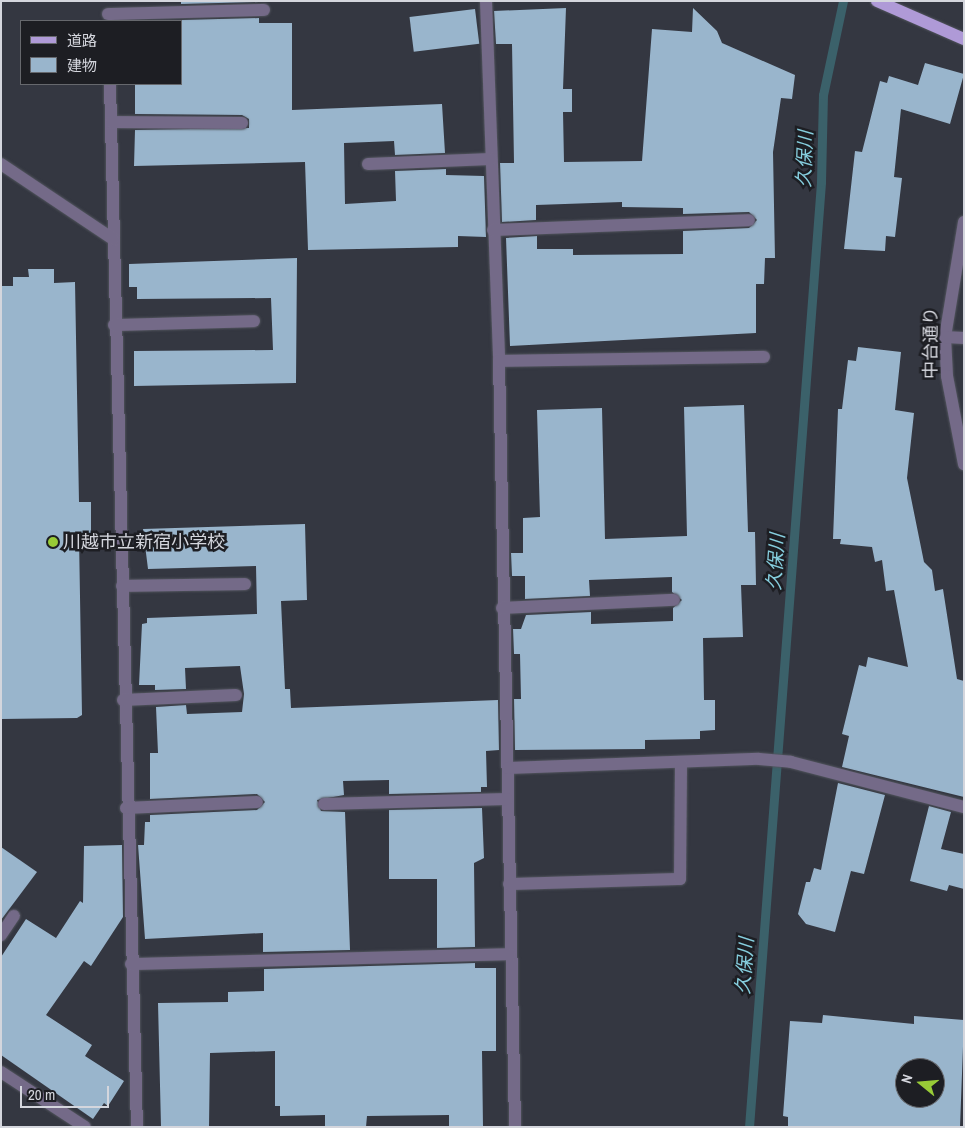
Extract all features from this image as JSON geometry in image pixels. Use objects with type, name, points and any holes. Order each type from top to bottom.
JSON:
[{"type":"main road","points":[[877,1],[964,39]]},
{"type":"street","points":[[486,1],[490,159],[499,362],[502,608],[508,768],[510,954],[516,1127]]},
{"type":"street","points":[[108,12],[264,10]]},
{"type":"street","points":[[110,85],[123,700],[136,1127]]},
{"type":"street","points":[[110,122],[242,123]]},
{"type":"street","points":[[368,164],[490,159]]},
{"type":"street","points":[[1,164],[113,239]]},
{"type":"street","points":[[493,230],[749,220]]},
{"type":"street","name":"中台通り","points":[[964,222],[945,337],[958,404],[964,464]]},
{"type":"street","points":[[114,325],[254,321]]},
{"type":"street","points":[[945,337],[964,338]]},
{"type":"street","points":[[499,362],[764,356]]},
{"type":"street","points":[[122,586],[245,584]]},
{"type":"street","points":[[502,608],[674,600]]},
{"type":"street","points":[[123,700],[236,695]]},
{"type":"street","points":[[508,768],[681,764],[758,759],[791,762],[964,807]]},
{"type":"street","points":[[509,884],[680,879],[681,764]]},
{"type":"street","points":[[324,804],[507,799]]},
{"type":"street","points":[[126,808],[257,802]]},
{"type":"street","points":[[1,935],[14,916]]},
{"type":"street","points":[[131,964],[510,954]]},
{"type":"street","points":[[1,1072],[85,1127]]},
{"type":"building","points":[[181,1],[259,1],[259,2],[181,4]]},
{"type":"building","points":[[566,8],[563,89],[572,89],[572,112],[563,112],[564,162],[642,161],[652,29],[692,32],[693,8],[717,31],[722,43],[795,75],[792,99],[781,98],[773,152],[775,258],[765,258],[764,284],[756,284],[756,333],[510,346],[506,238],[537,236],[537,249],[573,249],[573,255],[683,254],[683,231],[749,228],[757,220],[749,212],[683,214],[683,208],[622,207],[622,202],[536,205],[536,220],[502,222],[500,163],[514,163],[512,44],[496,44],[494,11]]},
{"type":"building","points":[[475,9],[479,44],[414,52],[409,17]]},
{"type":"building","points":[[259,18],[259,23],[292,23],[292,110],[442,104],[445,153],[395,155],[394,141],[344,143],[345,204],[396,201],[395,171],[446,169],[446,175],[484,176],[486,237],[458,236],[458,247],[308,250],[305,162],[134,166],[135,130],[249,128],[249,119],[242,115],[135,114],[135,85],[182,85],[181,20]]},
{"type":"building","points":[[925,63],[964,74],[950,124],[901,109],[894,177],[902,178],[895,237],[886,236],[885,251],[844,249],[855,151],[862,152],[880,81],[887,83],[889,76],[918,85]]},
{"type":"building","points":[[297,258],[296,383],[134,386],[134,351],[273,350],[271,298],[137,299],[137,287],[129,287],[129,264]]},
{"type":"building","points":[[28,269],[54,269],[54,283],[75,282],[79,502],[91,502],[91,537],[79,537],[82,715],[77,718],[1,719],[1,286],[13,286],[13,277],[29,277]]},
{"type":"building","points":[[858,347],[901,352],[895,410],[914,413],[907,478],[924,562],[932,570],[935,591],[943,589],[957,679],[964,681],[964,797],[842,767],[849,736],[842,734],[859,665],[866,667],[868,657],[908,667],[894,590],[886,591],[882,560],[875,562],[872,547],[840,544],[841,539],[833,539],[838,409],[842,409],[848,360],[856,361]]},
{"type":"building","points":[[744,405],[748,532],[755,532],[756,585],[741,585],[743,637],[703,638],[704,700],[715,700],[715,730],[700,731],[700,739],[645,740],[645,749],[515,750],[514,699],[521,699],[520,654],[514,654],[513,629],[521,629],[526,615],[591,612],[591,624],[673,621],[673,608],[682,600],[672,592],[672,577],[589,580],[590,596],[525,599],[525,576],[512,576],[511,553],[523,553],[523,518],[540,517],[537,410],[602,408],[605,539],[687,536],[684,407]]},
{"type":"building","points":[[305,524],[307,600],[281,601],[285,689],[290,689],[291,708],[498,700],[499,750],[486,751],[487,787],[481,787],[481,792],[389,794],[389,780],[343,781],[344,795],[317,800],[321,811],[345,812],[350,950],[263,952],[263,933],[145,939],[138,845],[144,845],[145,822],[150,822],[150,815],[257,810],[265,802],[257,794],[150,799],[150,753],[158,753],[156,707],[186,705],[187,714],[242,712],[244,694],[240,666],[185,668],[186,689],[155,690],[155,685],[139,685],[142,624],[147,623],[147,618],[257,614],[256,566],[148,569],[143,529]]},
{"type":"building","points":[[838,783],[885,795],[864,874],[851,871],[835,932],[806,924],[798,914],[806,882],[810,882],[814,868],[821,870]]},
{"type":"building","points":[[929,806],[951,812],[941,849],[964,854],[964,889],[949,885],[947,891],[910,881]]},
{"type":"building","points":[[482,808],[484,858],[474,863],[475,947],[437,948],[437,879],[389,879],[389,810]]},
{"type":"building","points":[[122,845],[123,917],[91,966],[84,961],[46,1015],[92,1045],[85,1056],[124,1081],[108,1106],[104,1103],[93,1119],[1,1055],[1,957],[26,919],[56,938],[80,901],[83,903],[84,846]]},
{"type":"building","points":[[1,847],[37,872],[1,920]]},
{"type":"building","points":[[475,963],[475,968],[496,968],[496,1051],[482,1051],[483,1127],[449,1127],[449,1115],[367,1116],[366,1127],[325,1127],[325,1115],[280,1116],[280,1106],[275,1106],[275,1051],[210,1053],[209,1127],[161,1127],[158,1003],[228,1002],[228,992],[264,991],[264,969]]},
{"type":"building","points":[[823,1015],[914,1024],[914,1016],[964,1020],[960,1127],[788,1127],[788,1117],[783,1116],[790,1021],[822,1023]]},
{"type":"waterway","name":"久保川","points":[[749,1127],[821,182],[823,95],[843,1]]},
{"type":"place","name":"川越市立新宿小学校","points":[[53,542]]}]
